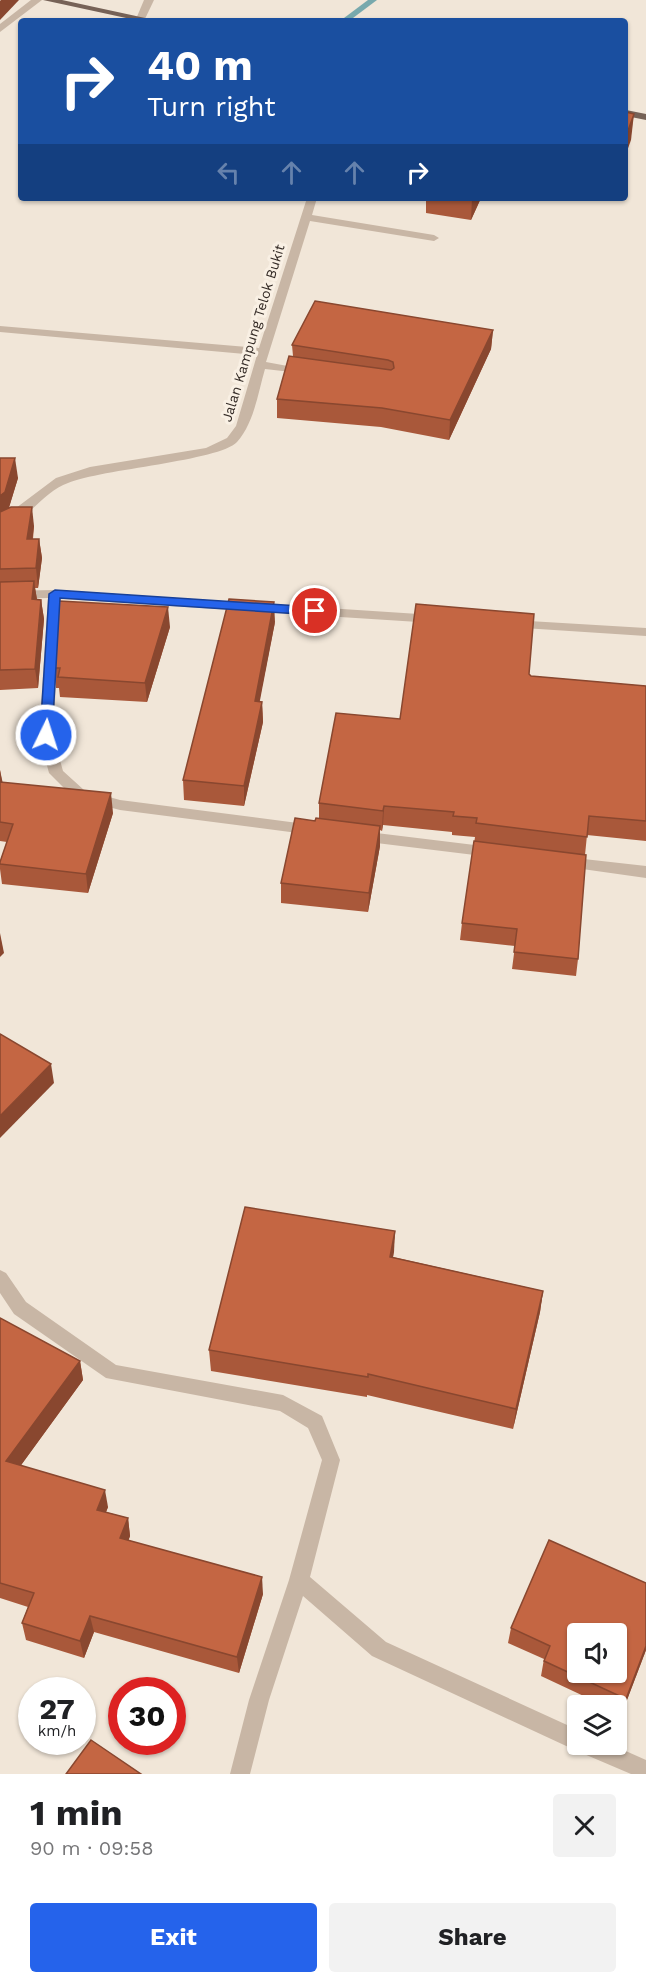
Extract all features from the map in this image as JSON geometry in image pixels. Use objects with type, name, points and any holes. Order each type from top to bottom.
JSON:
[{"type":"main road","points":[[48,0],[136,18]]},
{"type":"main road","points":[[628,113],[646,117]]},
{"type":"street","points":[[0,29],[37,0]]},
{"type":"street","points":[[141,18],[149,0]]},
{"type":"street","name":"Jalan Kampung Telok Bukit","points":[[0,526],[60,481],[80,474],[209,451],[231,441],[242,426],[289,266],[311,201]]},
{"type":"street","points":[[306,218],[434,238]]},
{"type":"street","points":[[0,329],[264,352]]},
{"type":"street","points":[[261,365],[316,374]]},
{"type":"street","points":[[0,595],[55,594],[445,619]]},
{"type":"street","points":[[55,594],[46,735],[56,773],[79,794],[120,805],[506,854]]},
{"type":"street","points":[[492,622],[646,632]]},
{"type":"street","points":[[553,860],[646,872]]},
{"type":"street","points":[[0,1278],[20,1308],[111,1372],[283,1403],[315,1422],[331,1460],[299,1580],[259,1700],[240,1774]]},
{"type":"street","points":[[299,1580],[379,1649],[567,1736]]},
{"type":"street","points":[[610,1755],[646,1770]]},
{"type":"building","points":[[628,112],[634,114],[628,130]]},
{"type":"building","points":[[315,301],[493,330],[450,420],[382,408],[277,399],[289,356],[391,370],[394,368],[393,362],[388,360],[292,345]]},
{"type":"building","points":[[0,458],[15,458],[5,492],[0,496]]},
{"type":"building","points":[[11,507],[32,507],[27,539],[39,539],[36,568],[0,569],[0,512]]},
{"type":"building","points":[[34,581],[32,599],[41,600],[35,669],[0,670],[0,582]]},
{"type":"building","points":[[229,599],[274,602],[255,701],[262,702],[244,786],[183,780]]},
{"type":"building","points":[[59,601],[168,607],[145,683],[58,677],[60,668],[54,668]]},
{"type":"building","points":[[416,604],[534,614],[529,674],[531,676],[646,686],[646,821],[589,816],[587,837],[476,823],[477,818],[453,816],[454,812],[384,806],[383,811],[319,803],[336,713],[400,719]]},
{"type":"building","points":[[0,782],[111,793],[86,874],[0,864],[13,824],[0,822]]},
{"type":"building","points":[[295,818],[315,821],[316,818],[380,826],[369,893],[281,883]]},
{"type":"building","points":[[474,841],[586,855],[578,959],[514,952],[517,929],[462,923]]},
{"type":"building","points":[[0,1034],[51,1064],[0,1116]]},
{"type":"building","points":[[245,1207],[395,1231],[390,1257],[543,1291],[516,1409],[368,1374],[368,1377],[209,1350]]},
{"type":"building","points":[[0,1318],[80,1361],[6,1461],[105,1490],[97,1510],[128,1518],[120,1538],[262,1577],[237,1657],[90,1616],[80,1641],[22,1623],[34,1593],[0,1583]]},
{"type":"building","points":[[549,1540],[646,1583],[646,1646],[627,1696],[617,1695],[591,1683],[627,1683],[627,1623],[567,1623],[567,1672],[544,1661],[550,1646],[511,1628]]},
{"type":"building","points":[[96,1743],[108,1752],[108,1755],[113,1755],[141,1774],[66,1774],[80,1755],[96,1755]]},
{"type":"waterway","points":[[348,18],[373,0]]},
{"type":"route","points":[[46,735],[55,594],[315,611]]}]
